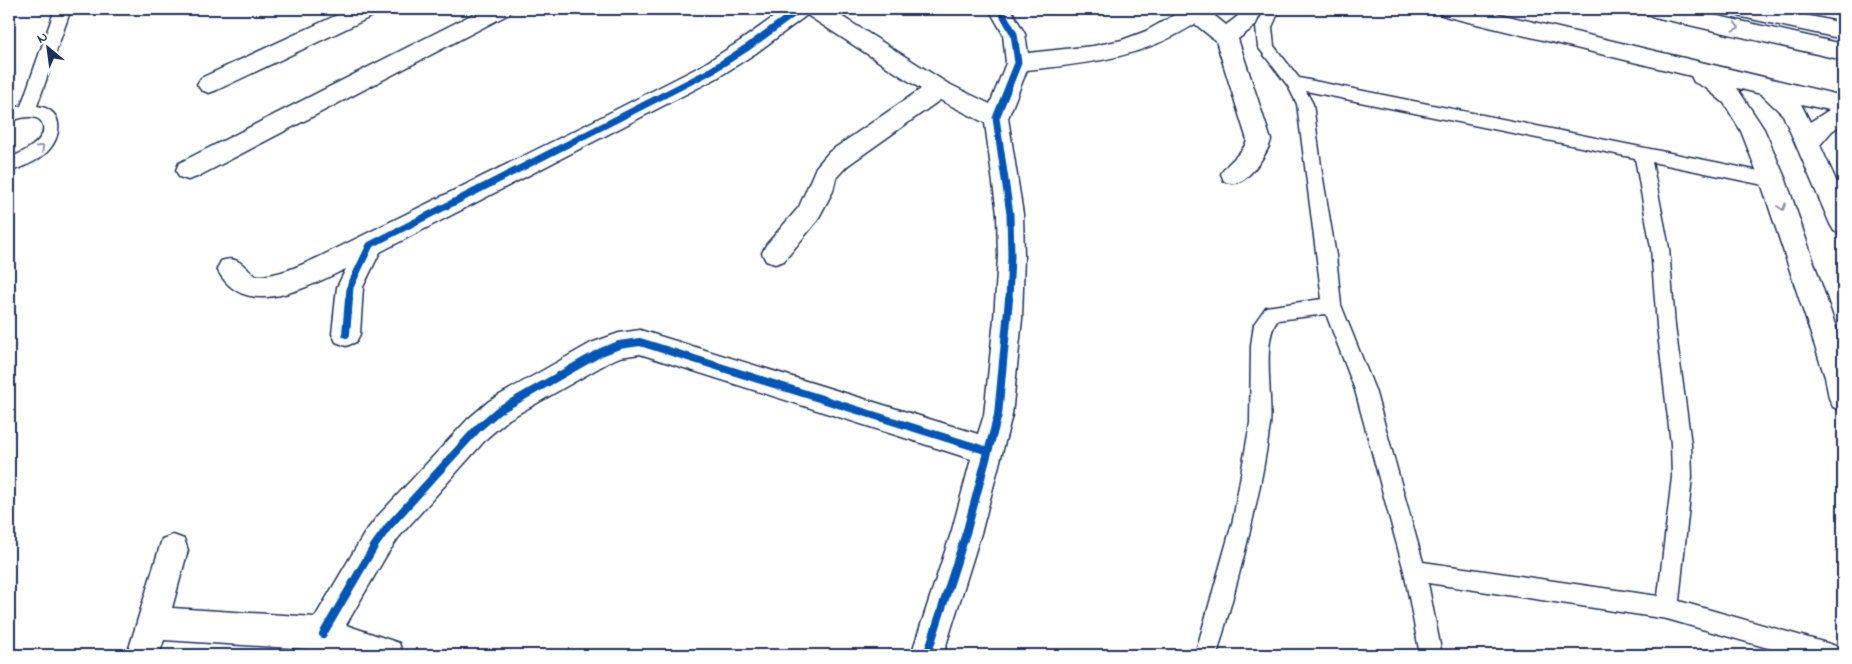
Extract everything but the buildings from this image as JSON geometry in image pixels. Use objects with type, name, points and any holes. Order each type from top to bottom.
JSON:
[{"type":"street","points":[[209,84],[369,9]]},
{"type":"street","points":[[188,170],[501,9]]},
{"type":"street","points":[[230,268],[246,284],[266,288],[287,282],[370,245],[709,72],[748,47],[800,9]]},
{"type":"street","points":[[814,9],[939,89],[996,118]]},
{"type":"street","points":[[927,655],[967,530],[998,415],[1008,319],[1011,256],[1010,214],[996,118],[1018,62],[1014,34],[1000,9]]},
{"type":"street","points":[[1226,37],[1247,20],[1249,15],[1245,9]]},
{"type":"street","points":[[1448,9],[1843,105]]},
{"type":"street","points":[[1654,9],[1843,52]]},
{"type":"street","points":[[1742,9],[1843,31]]},
{"type":"street","points":[[1018,62],[1100,53],[1138,43],[1176,25],[1198,11],[1226,37],[1260,140],[1257,149],[1233,174]]},
{"type":"street","points":[[1678,64],[1714,82],[1732,97],[1752,129],[1774,180],[1839,377],[1843,398]]},
{"type":"street","points":[[1752,129],[1751,111],[1769,87]]},
{"type":"street","points":[[1769,87],[1793,110],[1809,142],[1843,224]]},
{"type":"street","points":[[775,253],[808,214],[820,191],[825,174],[838,159],[939,89]]},
{"type":"street","points":[[1809,142],[1816,130],[1830,119],[1843,115]]},
{"type":"street","points":[[346,334],[350,287],[370,245]]},
{"type":"street","points":[[322,634],[388,527],[478,428],[499,410],[593,356],[619,344],[640,342],[988,451]]},
{"type":"street","points":[[143,655],[173,550]]},
{"type":"street","points":[[153,623],[322,634],[387,655]]},
{"type":"lane","points":[[27,111],[64,9]]},
{"type":"lane","points":[[1272,9],[1264,27],[1266,47],[1294,83],[1305,104],[1332,305],[1365,390],[1415,572],[1431,655]]},
{"type":"lane","points":[[1294,83],[1774,180]]},
{"type":"lane","points":[[9,115],[27,111],[38,112],[47,116],[52,122],[53,130],[49,140],[30,157],[9,165]]},
{"type":"lane","points":[[1642,153],[1660,248],[1666,326],[1681,444],[1682,477],[1667,608]]},
{"type":"lane","points":[[1206,655],[1243,520],[1260,423],[1260,346],[1263,324],[1273,313],[1332,305]]},
{"type":"lane","points":[[1415,572],[1667,608],[1830,655]]},
{"type":"cycle path","points":[[346,334],[350,287],[370,245],[709,72],[748,47],[800,9]]},
{"type":"cycle path","points":[[927,655],[967,530],[998,415],[1008,319],[1011,256],[1010,214],[996,118],[1018,63],[1014,34],[1000,9]]},
{"type":"cycle path","points":[[323,634],[375,545],[388,527],[478,428],[499,410],[601,352],[619,345],[640,342],[988,451]]}]
